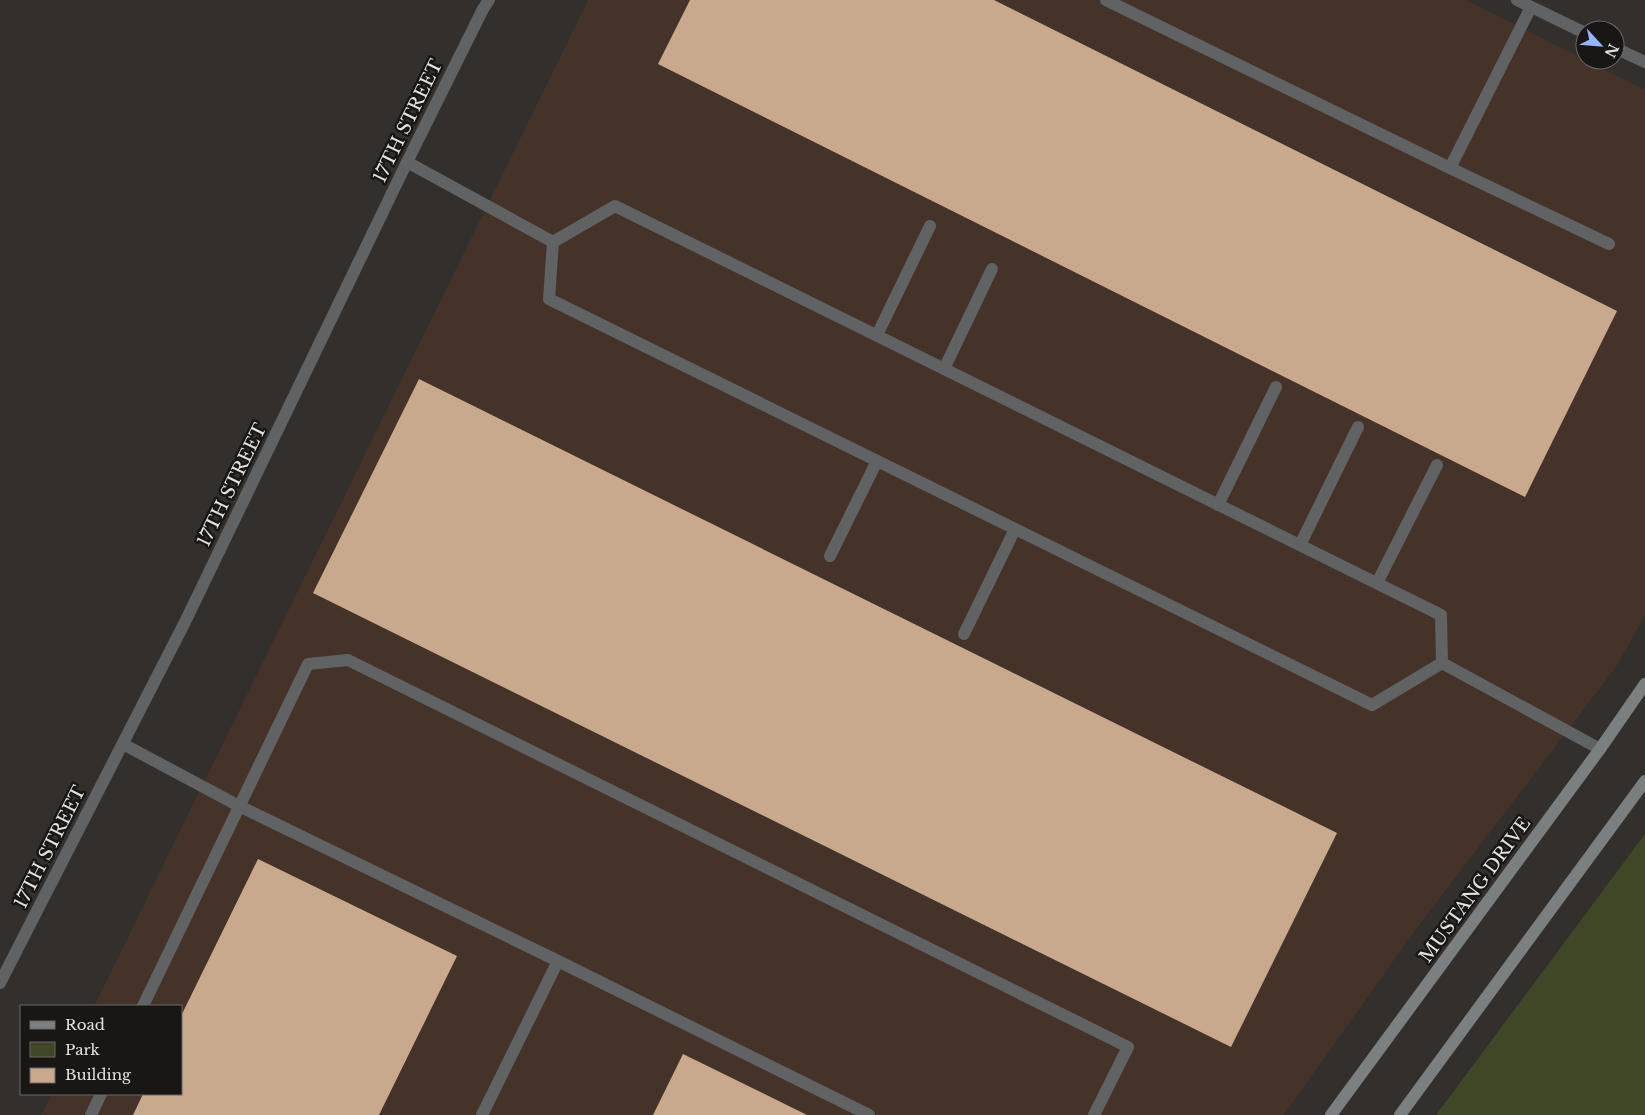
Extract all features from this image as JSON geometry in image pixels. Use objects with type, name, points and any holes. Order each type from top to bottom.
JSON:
[{"type":"main road","name":"MUSTANG DRIVE","points":[[1330,1115],[1600,749],[1645,684]]},
{"type":"main road","points":[[1400,1115],[1645,781]]},
{"type":"street","name":"17TH STREET","points":[[0,983],[186,622],[407,162],[489,0]]},
{"type":"street","points":[[1106,0],[1609,244]]},
{"type":"street","points":[[1517,0],[1575,28]]},
{"type":"street","points":[[1450,168],[1531,7]]},
{"type":"street","points":[[1625,53],[1645,62]]},
{"type":"street","points":[[407,162],[553,242]]},
{"type":"street","points":[[553,242],[615,206],[1441,615],[1442,663]]},
{"type":"street","points":[[877,335],[930,226]]},
{"type":"street","points":[[553,242],[549,299],[1372,705],[1442,663]]},
{"type":"street","points":[[944,369],[992,269]]},
{"type":"street","points":[[1218,505],[1276,387]]},
{"type":"street","points":[[1300,545],[1358,427]]},
{"type":"street","points":[[830,556],[877,461]]},
{"type":"street","points":[[1377,584],[1436,465]]},
{"type":"street","points":[[964,634],[1015,529]]},
{"type":"street","points":[[143,1005],[308,664],[348,660],[1128,1047],[1094,1115]]},
{"type":"street","points":[[1442,663],[1600,749]]},
{"type":"street","points":[[123,744],[239,806],[870,1115]]},
{"type":"street","points":[[482,1115],[558,961]]},
{"type":"street","points":[[91,1115],[101,1095]]},
{"type":"shaded area","points":[[588,0],[1466,0],[1575,55],[1575,70],[1605,70],[1645,90],[1645,616],[1616,667],[1411,936],[1284,1115],[41,1115],[51,1095],[182,1095],[182,1005],[94,1005]]},
{"type":"green space","points":[[1645,834],[1645,1115],[1436,1115]]},
{"type":"building","points":[[690,0],[994,0],[1617,311],[1525,497],[658,64]]},
{"type":"building","points":[[419,379],[1337,833],[1231,1047],[313,593]]},
{"type":"building","points":[[258,859],[457,956],[379,1115],[133,1115],[143,1095],[182,1095],[182,1014]]},
{"type":"building","points":[[683,1054],[807,1115],[653,1115]]}]
